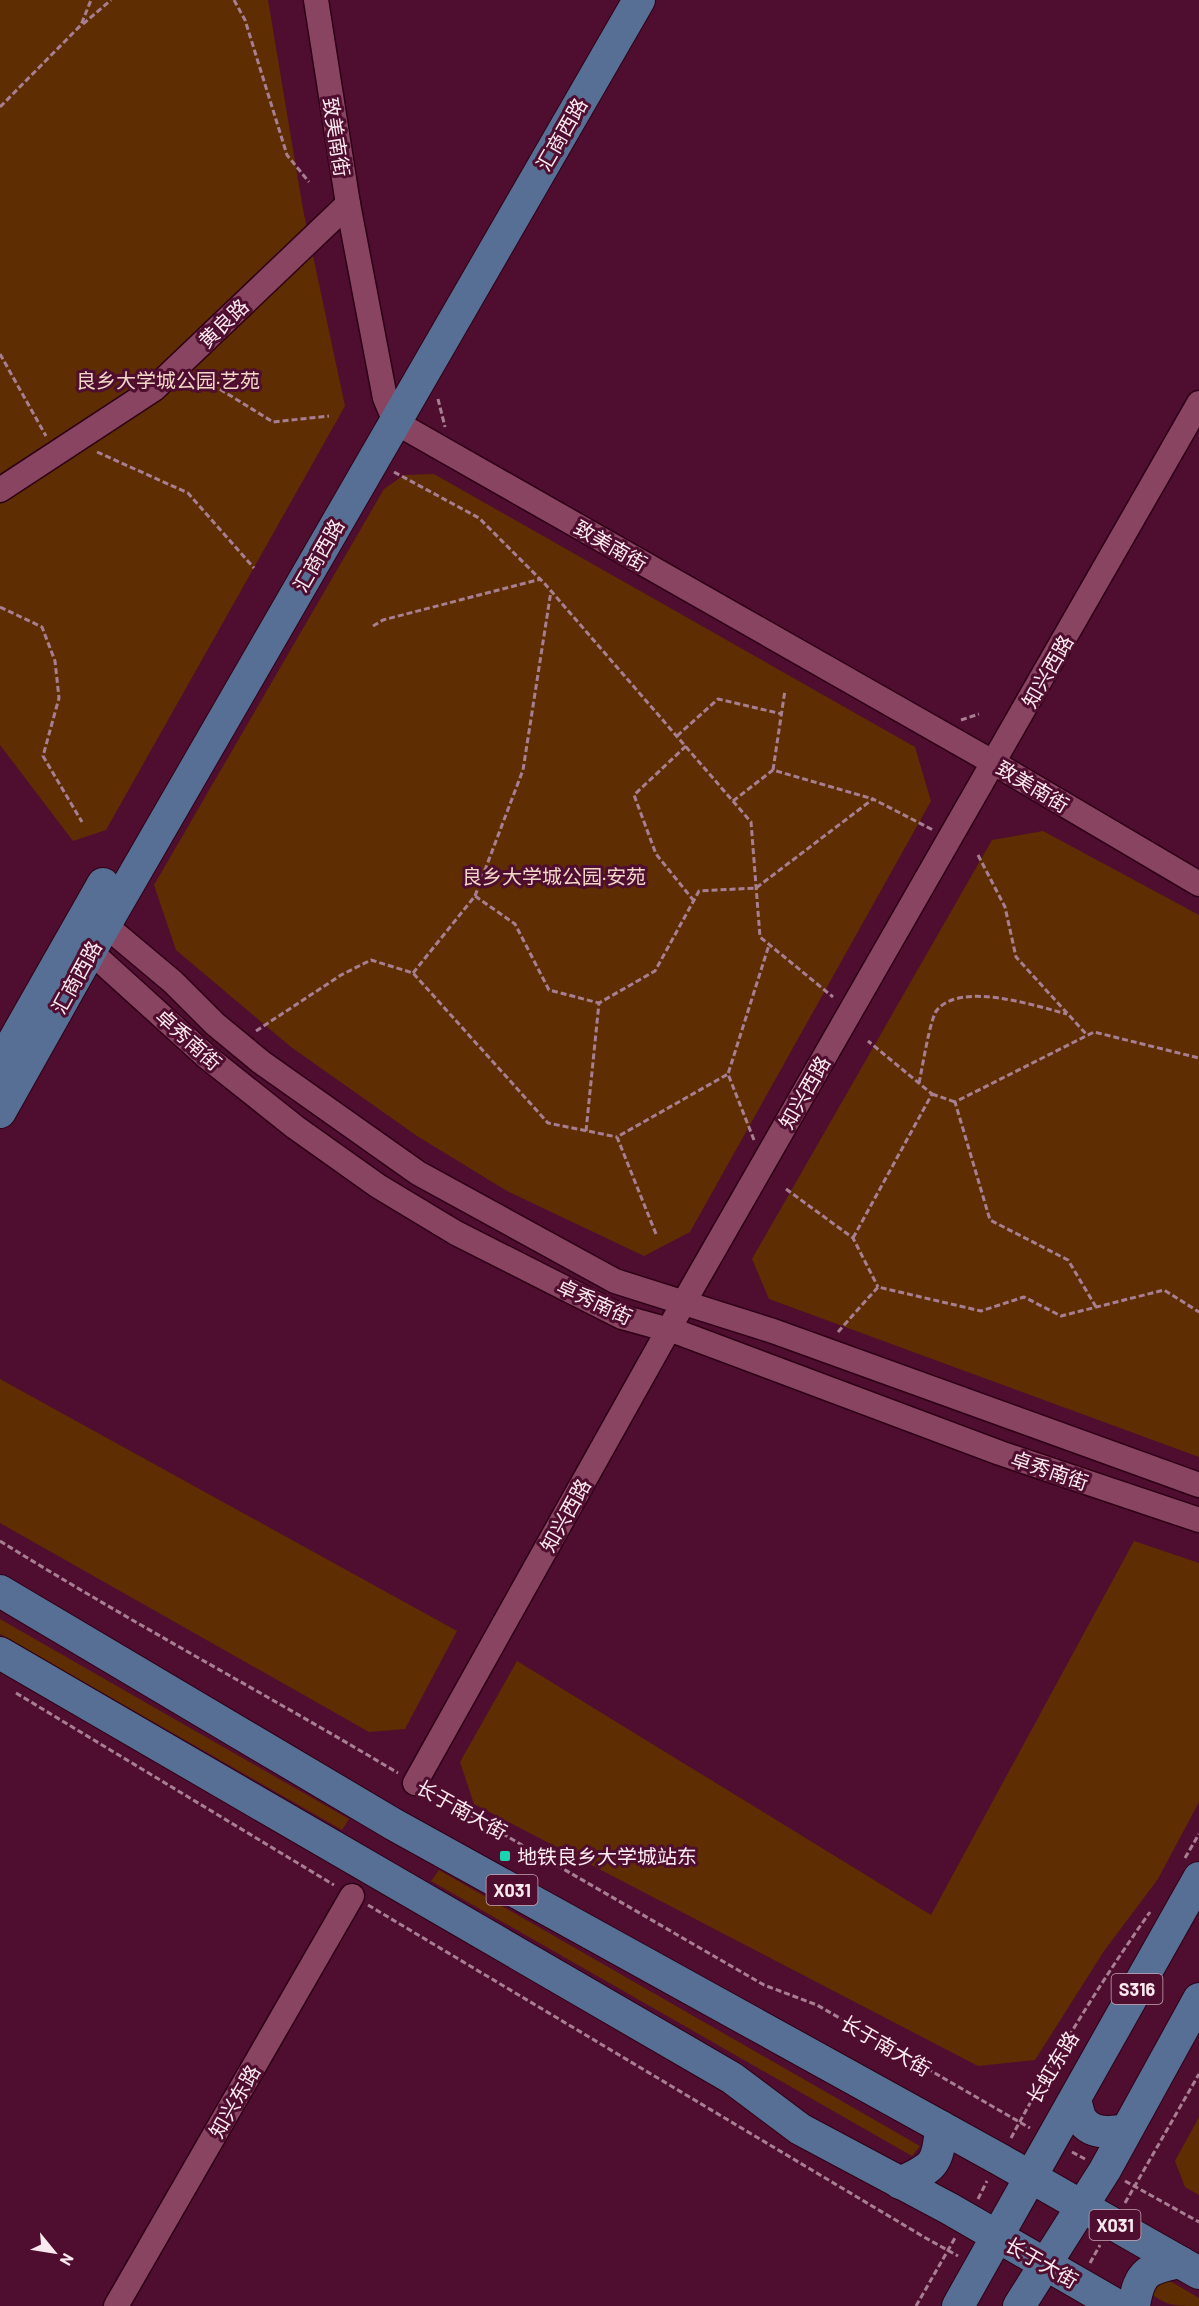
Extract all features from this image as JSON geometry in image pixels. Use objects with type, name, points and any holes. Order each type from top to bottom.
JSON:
[{"type":"main road","name":"汇商西路","points":[[390,410],[614,0]]},
{"type":"main road","name":"汇商西路","points":[[0,1065],[90,928],[390,410],[639,0]]},
{"type":"main road","name":"汇商西路","points":[[0,1112],[90,928]]},
{"type":"main road","name":"X031","points":[[0,1592],[393,1824],[999,2159],[1190,2268]]},
{"type":"main road","name":"X031","points":[[0,1653],[732,2078],[800,2129],[967,2218],[996,2236]]},
{"type":"main road","name":"长虹东路","points":[[958,2306],[1075,2100],[1191,1870]]},
{"type":"main road","points":[[1019,2306],[1082,2206],[1199,1999]]},
{"type":"main road","points":[[1075,2100],[1081,2119],[1095,2130],[1108,2134],[1126,2130]]},
{"type":"main road","points":[[900,2183],[931,2167],[939,2153],[941,2127]]},
{"type":"main road","name":"长于大街","points":[[996,2236],[1118,2306]]},
{"type":"main road","points":[[1134,2306],[1136,2290],[1142,2276],[1155,2266],[1190,2268]]},
{"type":"street","name":"致美南街","points":[[315,0],[348,204],[390,410],[1199,884]]},
{"type":"street","name":"黄良路","points":[[0,490],[154,390],[348,204]]},
{"type":"street","name":"知兴西路","points":[[415,1783],[684,1302],[1199,403]]},
{"type":"street","name":"卓秀南街","points":[[90,928],[173,982],[215,1024],[261,1062],[418,1173],[615,1281],[773,1331],[1199,1485]]},
{"type":"street","name":"卓秀南街","points":[[90,928],[207,1056],[295,1127],[378,1186],[456,1233],[622,1317],[680,1333],[1000,1453],[1199,1521]]},
{"type":"street","name":"知兴东路","points":[[116,2306],[352,1896]]},
{"type":"path","points":[[81,25],[91,0]]},
{"type":"path","points":[[0,107],[81,25],[111,0]]},
{"type":"path","points":[[234,0],[245,20],[287,155],[309,182]]},
{"type":"path","points":[[0,354],[65,447],[188,494],[254,568]]},
{"type":"path","points":[[180,364],[273,422],[329,416]]},
{"type":"path","points":[[436,395],[447,434]]},
{"type":"path","points":[[394,471],[479,518],[551,590],[751,822],[760,937],[833,997]]},
{"type":"path","points":[[373,626],[383,620],[540,579]]},
{"type":"path","points":[[413,973],[475,896],[523,770],[551,590]]},
{"type":"path","points":[[0,607],[42,627],[55,661],[59,698],[43,756],[82,822]]},
{"type":"path","points":[[733,801],[773,770],[785,690]]},
{"type":"path","points":[[677,736],[718,699],[782,714]]},
{"type":"path","points":[[955,723],[979,714]]},
{"type":"path","points":[[686,746],[634,795],[656,854],[694,901]]},
{"type":"path","points":[[773,770],[873,799],[934,831]]},
{"type":"path","points":[[475,896],[515,924],[549,990],[599,1003],[655,971],[699,891],[756,888],[873,799]]},
{"type":"path","points":[[978,855],[1005,907],[1016,957],[1087,1035]]},
{"type":"path","points":[[756,1144],[728,1074],[769,945]]},
{"type":"path","points":[[255,1032],[341,975],[371,960],[413,973],[548,1124],[617,1137],[728,1074]]},
{"type":"path","points":[[919,1083],[935,1011],[951,999],[1001,997],[1069,1015]]},
{"type":"path","points":[[586,1131],[599,1003]]},
{"type":"path","points":[[868,1041],[932,1094],[955,1102],[1094,1032],[1199,1058]]},
{"type":"path","points":[[853,1238],[932,1094]]},
{"type":"path","points":[[955,1102],[990,1220],[1068,1260],[1096,1307]]},
{"type":"path","points":[[617,1137],[656,1234]]},
{"type":"path","points":[[786,1189],[853,1238],[879,1287],[981,1311],[1024,1297],[1061,1316],[1164,1290],[1199,1312]]},
{"type":"path","points":[[838,1332],[879,1287]]},
{"type":"path","name":"长于南大街","points":[[0,1541],[62,1580],[292,1710],[765,1985],[817,2005],[1052,2141]]},
{"type":"path","points":[[16,1692],[352,1896],[980,2268]]},
{"type":"path","points":[[1191,1870],[1199,1834]]},
{"type":"path","name":"长虹东路","points":[[916,2306],[1019,2122],[1119,1955],[1152,1909]]},
{"type":"path","points":[[1078,2283],[1199,2074]]},
{"type":"green space","name":"良乡大学城公园·艺苑","points":[[0,0],[268,0],[303,209],[345,406],[106,830],[73,841],[0,745]]},
{"type":"green space","name":"良乡大学城公园·安苑","points":[[434,474],[915,747],[931,801],[690,1232],[644,1256],[507,1191],[417,1136],[291,1047],[176,950],[154,885],[384,489],[404,475]]},
{"type":"green space","points":[[1043,831],[1199,915],[1199,1457],[769,1299],[752,1259],[992,840]]},
{"type":"green space","points":[[0,1379],[457,1631],[405,1729],[369,1732],[0,1523]]},
{"type":"green space","points":[[1134,1541],[1199,1563],[1199,1802],[1158,1879],[1104,1951],[1035,2060],[978,2066],[474,1804],[460,1762],[517,1661],[931,1915]]},
{"type":"green space","points":[[0,1619],[349,1819],[342,1830],[0,1634]]},
{"type":"green space","points":[[439,1870],[920,2146],[912,2156],[431,1881]]},
{"type":"green space","points":[[1199,2117],[1199,2195],[1185,2187],[1175,2161]]},
{"type":"green space","points":[[1153,2281],[1170,2281],[1199,2298],[1199,2306],[1176,2305],[1159,2299],[1146,2290]]},
{"type":"place","name":"地铁良乡大学城站东","points":[[505,1856]]}]
